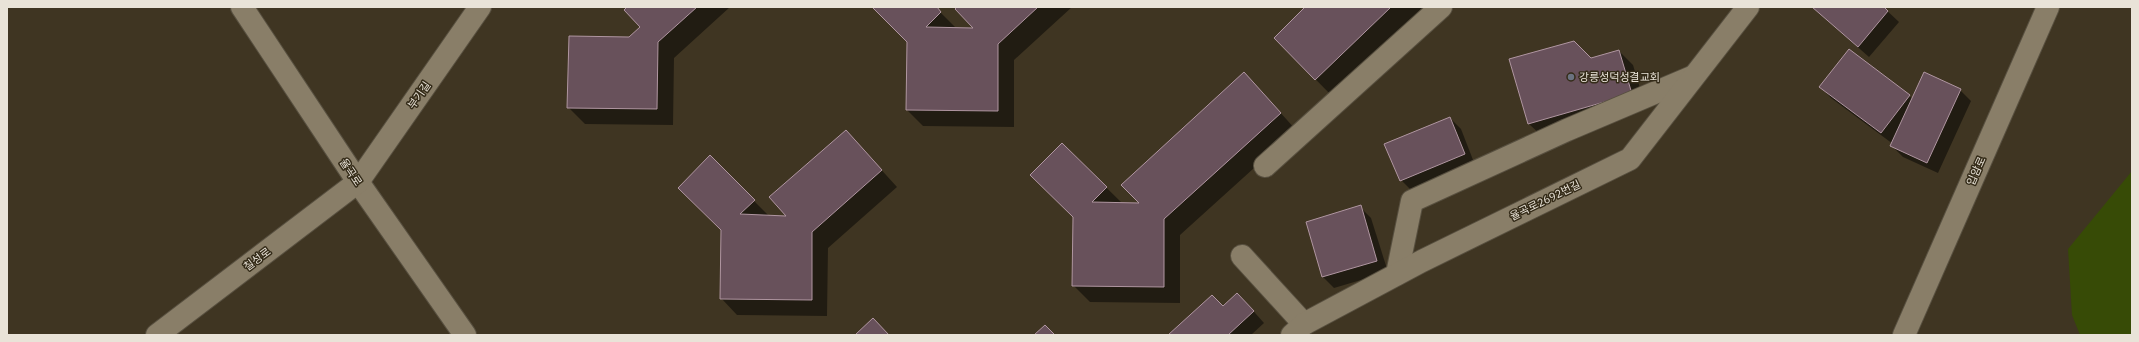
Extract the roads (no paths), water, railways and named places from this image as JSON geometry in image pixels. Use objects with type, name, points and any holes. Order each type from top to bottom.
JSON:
[{"type":"street","name":"율곡로","points":[[242,7],[358,182],[465,335]]},
{"type":"street","name":"부기길","points":[[358,182],[480,7]]},
{"type":"street","points":[[1264,166],[1441,7]]},
{"type":"street","name":"율곡로2692번길","points":[[1298,330],[1398,274],[1630,159],[1748,7]]},
{"type":"street","name":"입암로","points":[[1904,335],[2048,7]]},
{"type":"street","points":[[1398,274],[1412,201],[1567,130],[1694,76]]},
{"type":"street","name":"칠성로","points":[[157,335],[358,182]]},
{"type":"street","points":[[1242,256],[1298,330]]},
{"type":"place","name":"강릉성덕성결교회","points":[[1571,77]]}]
